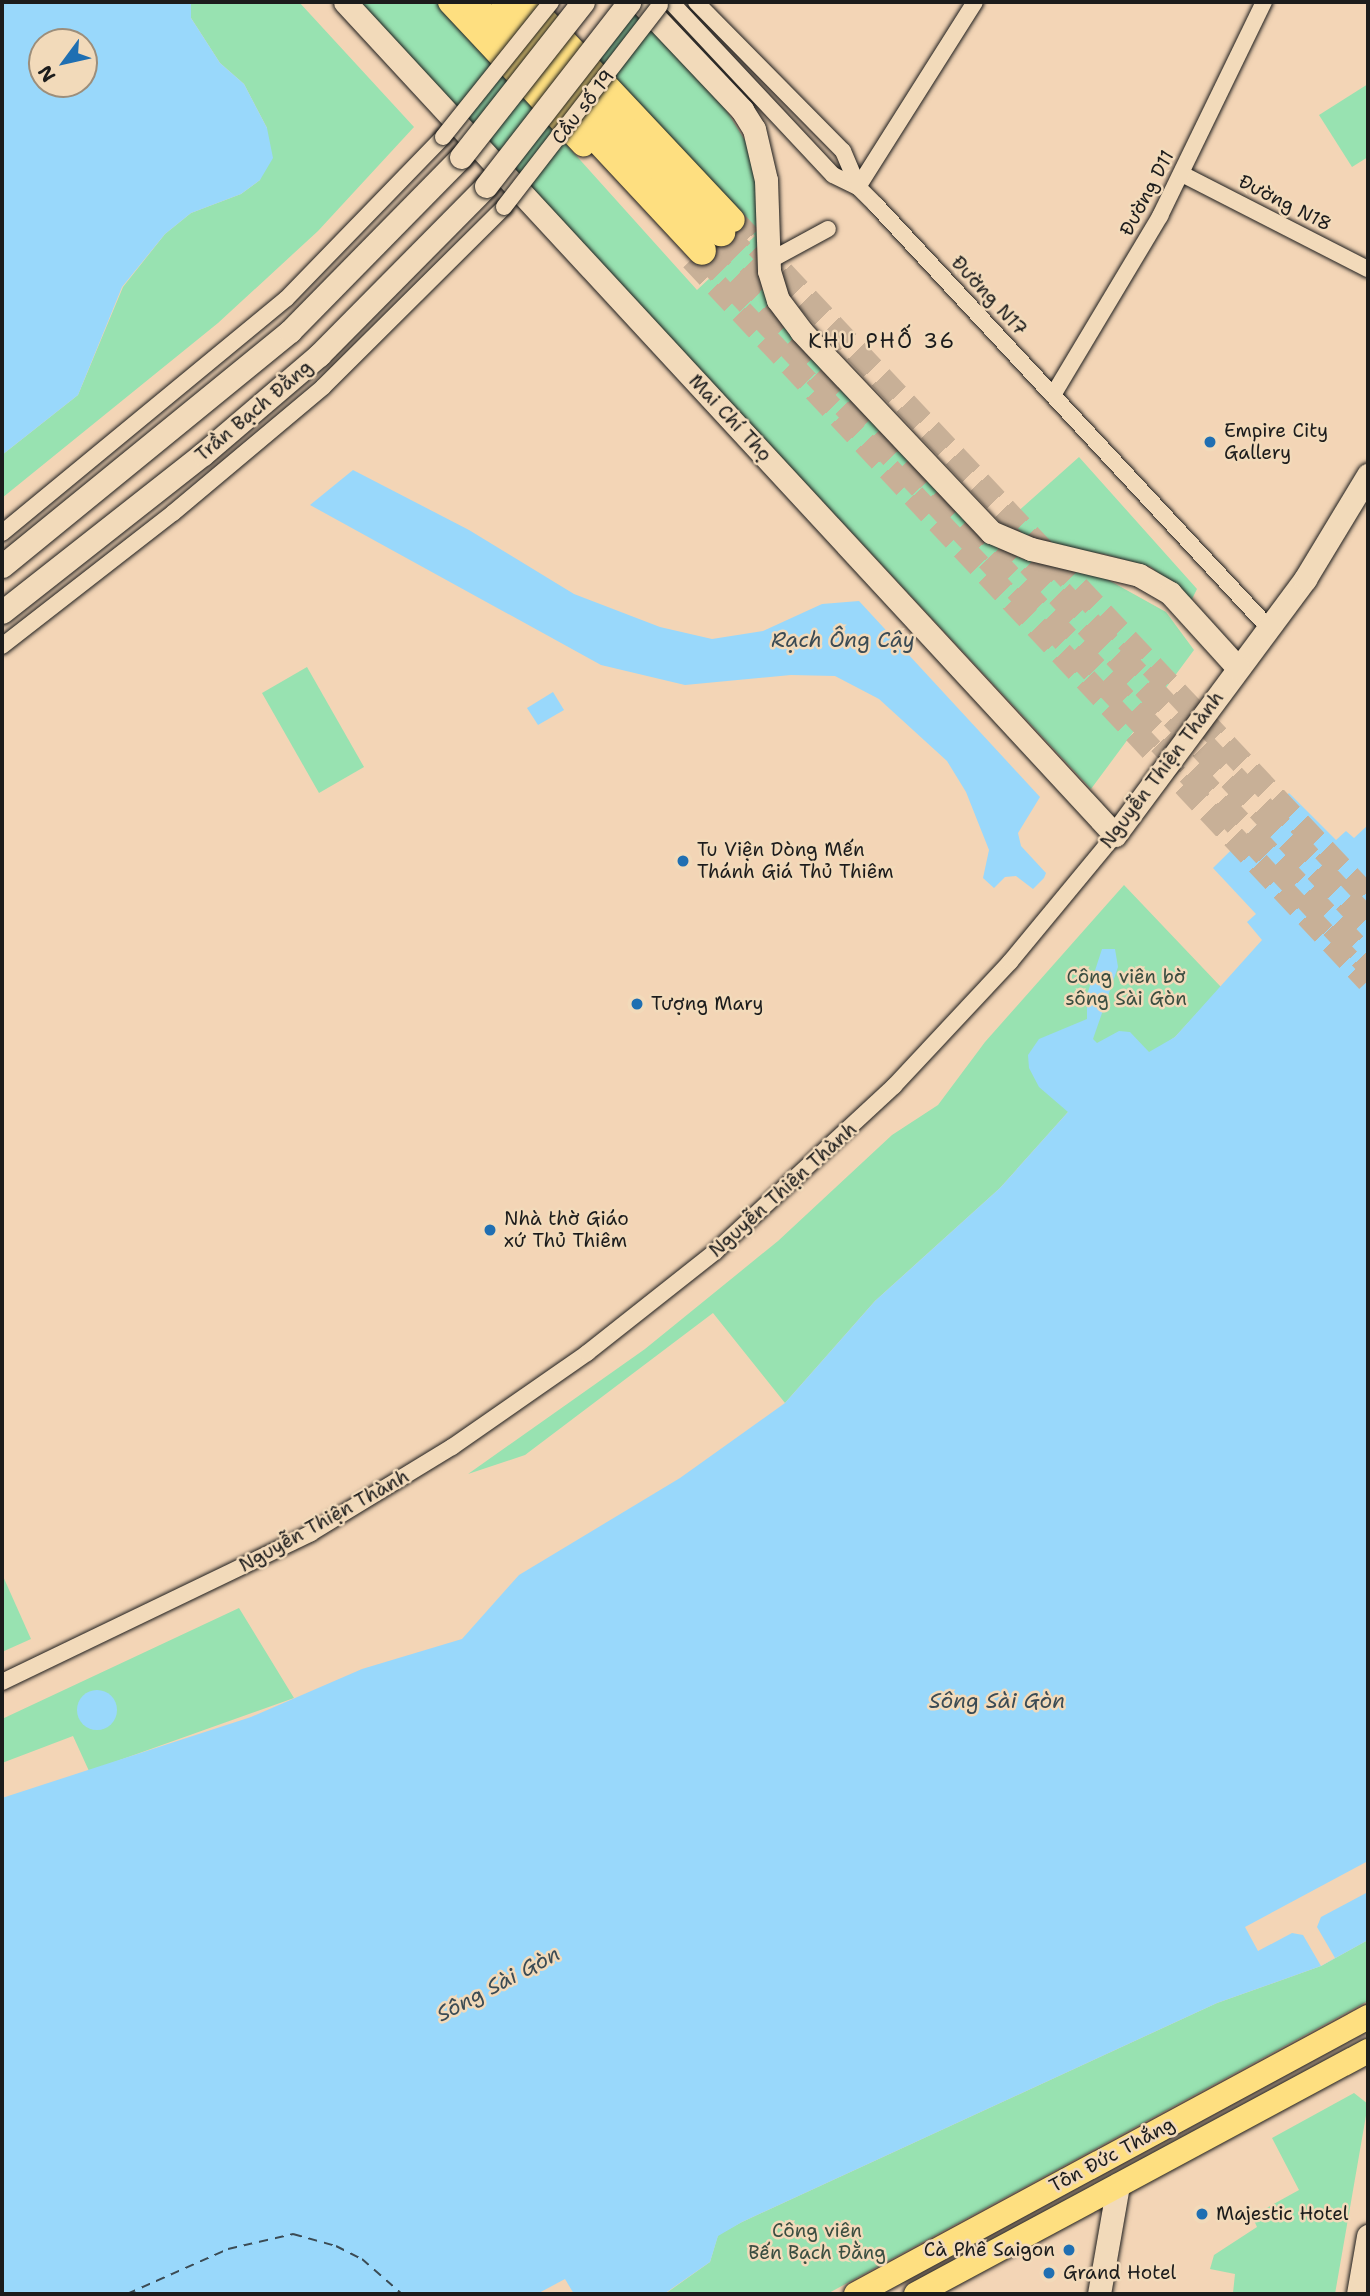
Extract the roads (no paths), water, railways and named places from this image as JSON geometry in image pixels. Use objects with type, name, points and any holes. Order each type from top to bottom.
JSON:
[{"type":"highway","points":[[470,2],[712,240]]},
{"type":"highway","points":[[505,2],[712,240]]},
{"type":"main road","points":[[450,2],[712,240]]},
{"type":"main road","points":[[528,2],[712,240]]},
{"type":"main road","name":"Tôn Ðức Thắng","points":[[856,2294],[1368,2017]]},
{"type":"main road","name":"Tôn Ðức Thắng","points":[[916,2294],[1368,2050]]},
{"type":"street","name":"Mai Chí Thọ","points":[[345,2],[1115,835]]},
{"type":"street","points":[[2,533],[163,405],[294,292],[443,137],[551,2]]},
{"type":"street","name":"Trần Bạch Đằng","points":[[2,566],[179,425],[290,331],[439,183],[583,2]]},
{"type":"street","name":"Cầu số 19","points":[[485,186],[629,2]]},
{"type":"street","points":[[696,2],[843,152],[858,187]]},
{"type":"street","points":[[858,187],[975,2]]},
{"type":"street","name":"Đường D11","points":[[1053,395],[1182,174],[1264,2]]},
{"type":"street","points":[[658,3],[754,129],[766,180],[772,286],[787,314],[973,518],[1007,541],[1139,575],[1170,593],[1238,668]]},
{"type":"street","name":"Cầu số 19","points":[[2,646],[219,475],[370,344],[504,207],[658,3]]},
{"type":"street","name":"Đường N17","points":[[658,3],[833,175],[858,187],[1269,628]]},
{"type":"street","points":[[420,162],[439,183]]},
{"type":"street","name":"Đường N18","points":[[1182,174],[1368,270]]},
{"type":"street","name":"Trần Bạch Đằng","points":[[2,612],[203,454],[319,355],[485,186]]},
{"type":"street","points":[[464,210],[483,230]]},
{"type":"street","points":[[769,261],[828,229]]},
{"type":"street","points":[[163,405],[179,425]]},
{"type":"street","points":[[203,454],[219,475]]},
{"type":"street","name":"Nguyễn Thiện Thành","points":[[2,1682],[311,1533],[452,1447],[587,1353],[762,1211],[894,1086],[1010,962],[1115,835],[1305,579],[1368,475]]},
{"type":"street","points":[[1099,2294],[1118,2185]]},
{"type":"street","points":[[1358,2294],[1368,2236]]},
{"type":"water","points":[[2,2],[191,2],[191,18],[220,63],[244,84],[267,128],[273,158],[260,180],[241,194],[191,213],[165,234],[122,287],[78,395],[2,455]]},
{"type":"water","name":"Rạch Ông Cậy","points":[[353,470],[469,530],[574,594],[660,627],[712,639],[763,631],[822,604],[859,601],[1040,797],[1018,833],[1021,846],[1046,873],[1044,878],[1033,889],[1016,876],[1005,877],[994,888],[983,878],[989,850],[966,792],[947,761],[879,699],[835,676],[791,675],[685,685],[601,665],[310,505]]},
{"type":"water","points":[[553,692],[564,710],[538,725],[527,708]]},
{"type":"water","name":"Sông Sài Gòn","points":[[1289,793],[1336,840],[1346,831],[1354,838],[1368,825],[1368,1940],[1321,1966],[1217,2003],[742,2222],[718,2236],[710,2262],[664,2294],[574,2294],[565,2279],[537,2294],[2,2294],[2,1798],[251,1717],[362,1669],[462,1639],[519,1575],[680,1478],[785,1403],[875,1301],[1000,1188],[1068,1112],[1039,1087],[1029,1068],[1028,1055],[1039,1039],[1087,1019],[1087,995],[1102,949],[1115,949],[1118,967],[1093,1039],[1097,1043],[1119,1031],[1130,1032],[1149,1052],[1175,1037],[1262,940],[1247,922],[1256,914],[1213,868]]},
{"type":"water","points":[[97,1690],[111,1696],[117,1710],[111,1724],[97,1730],[83,1724],[77,1710],[83,1696]]},
{"type":"tunnel","points":[[733,220],[1368,897]]},
{"type":"tunnel","points":[[721,232],[783,298]]},
{"type":"tunnel","points":[[702,251],[1368,962]]},
{"type":"tunnel","points":[[692,259],[1368,981]]},
{"type":"tunnel","points":[[1002,532],[1368,923]]},
{"type":"place","name":"Empire City Gallery","points":[[1210,442]]},
{"type":"place","name":"Tu Viện Dòng Mến Thánh Giá Thủ Thiêm","points":[[683,861]]},
{"type":"place","name":"Tượng Mary","points":[[637,1004]]},
{"type":"place","name":"Nhà thờ Giáo xứ Thủ Thiêm","points":[[490,1230]]},
{"type":"place","name":"Majestic Hotel","points":[[1202,2214]]},
{"type":"place","name":"Cà Phê Saigon","points":[[1069,2250]]},
{"type":"place","name":"Grand Hotel","points":[[1049,2273]]},
{"type":"district","name":"KHU PHỐ 36","points":[[882,341]]},
{"type":"park label","name":"Công viên bờ sông Sài Gòn","points":[[1126,988]]},
{"type":"park label","name":"Công viên Bến Bạch Đằng","points":[[817,2242]]}]
